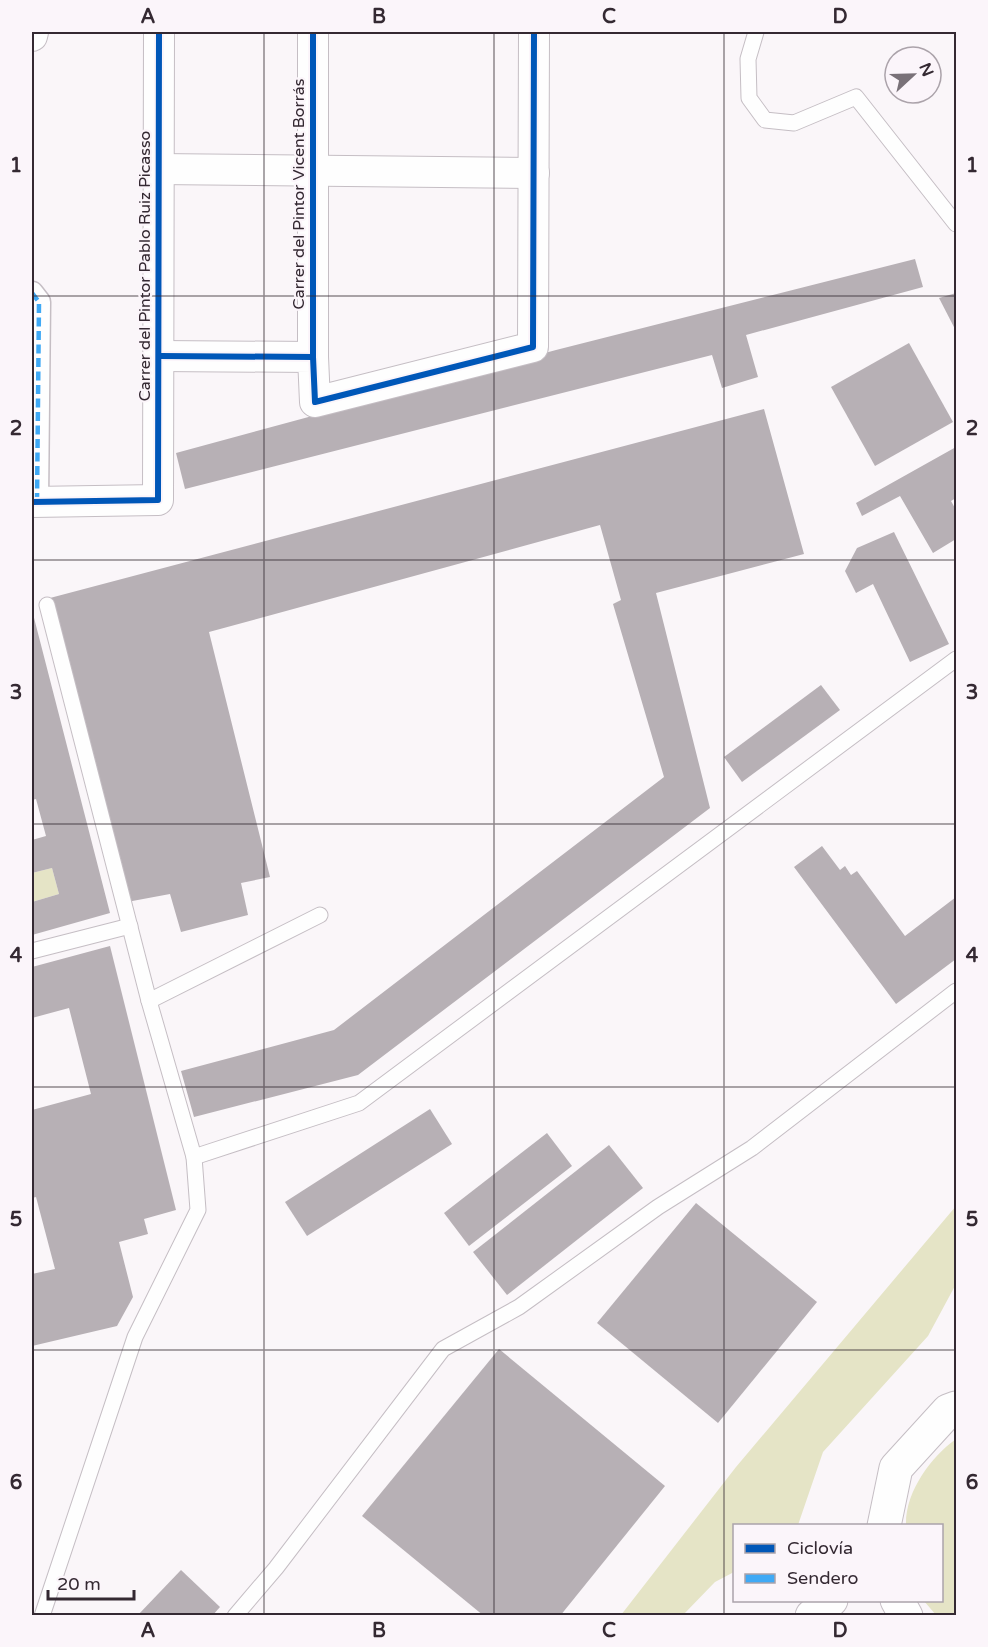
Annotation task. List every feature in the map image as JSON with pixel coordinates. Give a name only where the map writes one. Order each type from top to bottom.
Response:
[{"type":"main road","points":[[884,1524],[896,1468],[954,1406]]},
{"type":"main road","points":[[812,1616],[829,1602]]},
{"type":"main road","points":[[898,1602],[906,1616]]},
{"type":"street","points":[[32,36],[33,32]]},
{"type":"street","name":"Carrer del Pintor Pablo Ruiz Picasso","points":[[34,502],[158,500],[159,32]]},
{"type":"street","name":"Carrer del Pintor Vicent Borrás","points":[[313,32],[315,402],[533,347],[534,173]]},
{"type":"street","points":[[158,169],[534,173],[534,32]]},
{"type":"street","points":[[32,293],[39,302],[34,502]]},
{"type":"street","points":[[160,356],[313,357]]},
{"type":"lane","points":[[756,32],[748,59],[749,98],[765,120],[794,123],[856,97],[957,224]]},
{"type":"lane","points":[[42,1616],[135,1337],[198,1210],[194,1157],[149,1001],[47,605]]},
{"type":"lane","points":[[194,1157],[359,1103],[957,659]]},
{"type":"lane","points":[[149,1001],[320,915]]},
{"type":"lane","points":[[32,951],[130,926]]},
{"type":"lane","points":[[235,1616],[276,1568],[443,1349],[519,1307],[658,1207],[752,1148],[957,991]]},
{"type":"green space","points":[[52,868],[59,894],[32,902],[32,873]]},
{"type":"green space","points":[[956,1206],[956,1284],[928,1336],[823,1452],[798,1524],[733,1524],[733,1573],[715,1582],[683,1615],[621,1615],[736,1467]]},
{"type":"green space","points":[[956,1439],[956,1615],[936,1615],[925,1602],[943,1602],[943,1524],[906,1524],[910,1500],[921,1476]]},
{"type":"building","points":[[915,259],[923,287],[746,335],[758,377],[722,388],[712,355],[185,489],[176,453],[556,350]]},
{"type":"building","points":[[956,293],[956,331],[939,298]]},
{"type":"building","points":[[909,343],[953,422],[875,466],[831,387]]},
{"type":"building","points":[[764,409],[804,554],[656,593],[710,808],[358,1075],[194,1117],[181,1071],[334,1030],[664,777],[613,604],[621,600],[600,525],[209,632],[270,877],[241,883],[248,915],[181,932],[170,894],[127,902],[50,598]]},
{"type":"building","points":[[956,447],[956,498],[951,501],[956,510],[956,539],[933,553],[900,496],[862,516],[856,503]]},
{"type":"building","points":[[894,532],[949,644],[910,662],[873,584],[856,593],[845,571],[857,548]]},
{"type":"building","points":[[32,610],[110,913],[32,935],[32,902],[59,894],[52,868],[32,873],[32,840],[46,836],[36,799],[32,800]]},
{"type":"building","points":[[821,685],[840,710],[742,782],[724,757]]},
{"type":"building","points":[[822,846],[840,870],[845,866],[851,875],[857,871],[905,936],[956,897],[956,959],[896,1004],[794,867]]},
{"type":"building","points":[[110,946],[176,1210],[144,1219],[148,1234],[119,1242],[133,1297],[117,1326],[32,1346],[32,1274],[55,1269],[36,1197],[32,1198],[32,1110],[91,1094],[69,1008],[32,1018],[32,967]]},
{"type":"building","points":[[430,1109],[452,1144],[307,1236],[285,1202]]},
{"type":"building","points":[[547,1133],[572,1166],[469,1246],[444,1213]]},
{"type":"building","points":[[609,1145],[643,1188],[507,1295],[473,1252]]},
{"type":"building","points":[[696,1203],[817,1302],[718,1423],[597,1323]]},
{"type":"building","points":[[499,1349],[665,1486],[560,1616],[484,1616],[362,1516]]},
{"type":"building","points":[[181,1570],[220,1607],[212,1616],[137,1616]]},
{"type":"marked path","points":[[32,293],[39,302],[37,502]]},
{"type":"cycle path","points":[[32,502],[158,500],[159,32]]},
{"type":"cycle path","points":[[313,32],[313,357]]},
{"type":"cycle path","points":[[160,356],[313,357],[315,402],[533,347],[534,32]]}]
